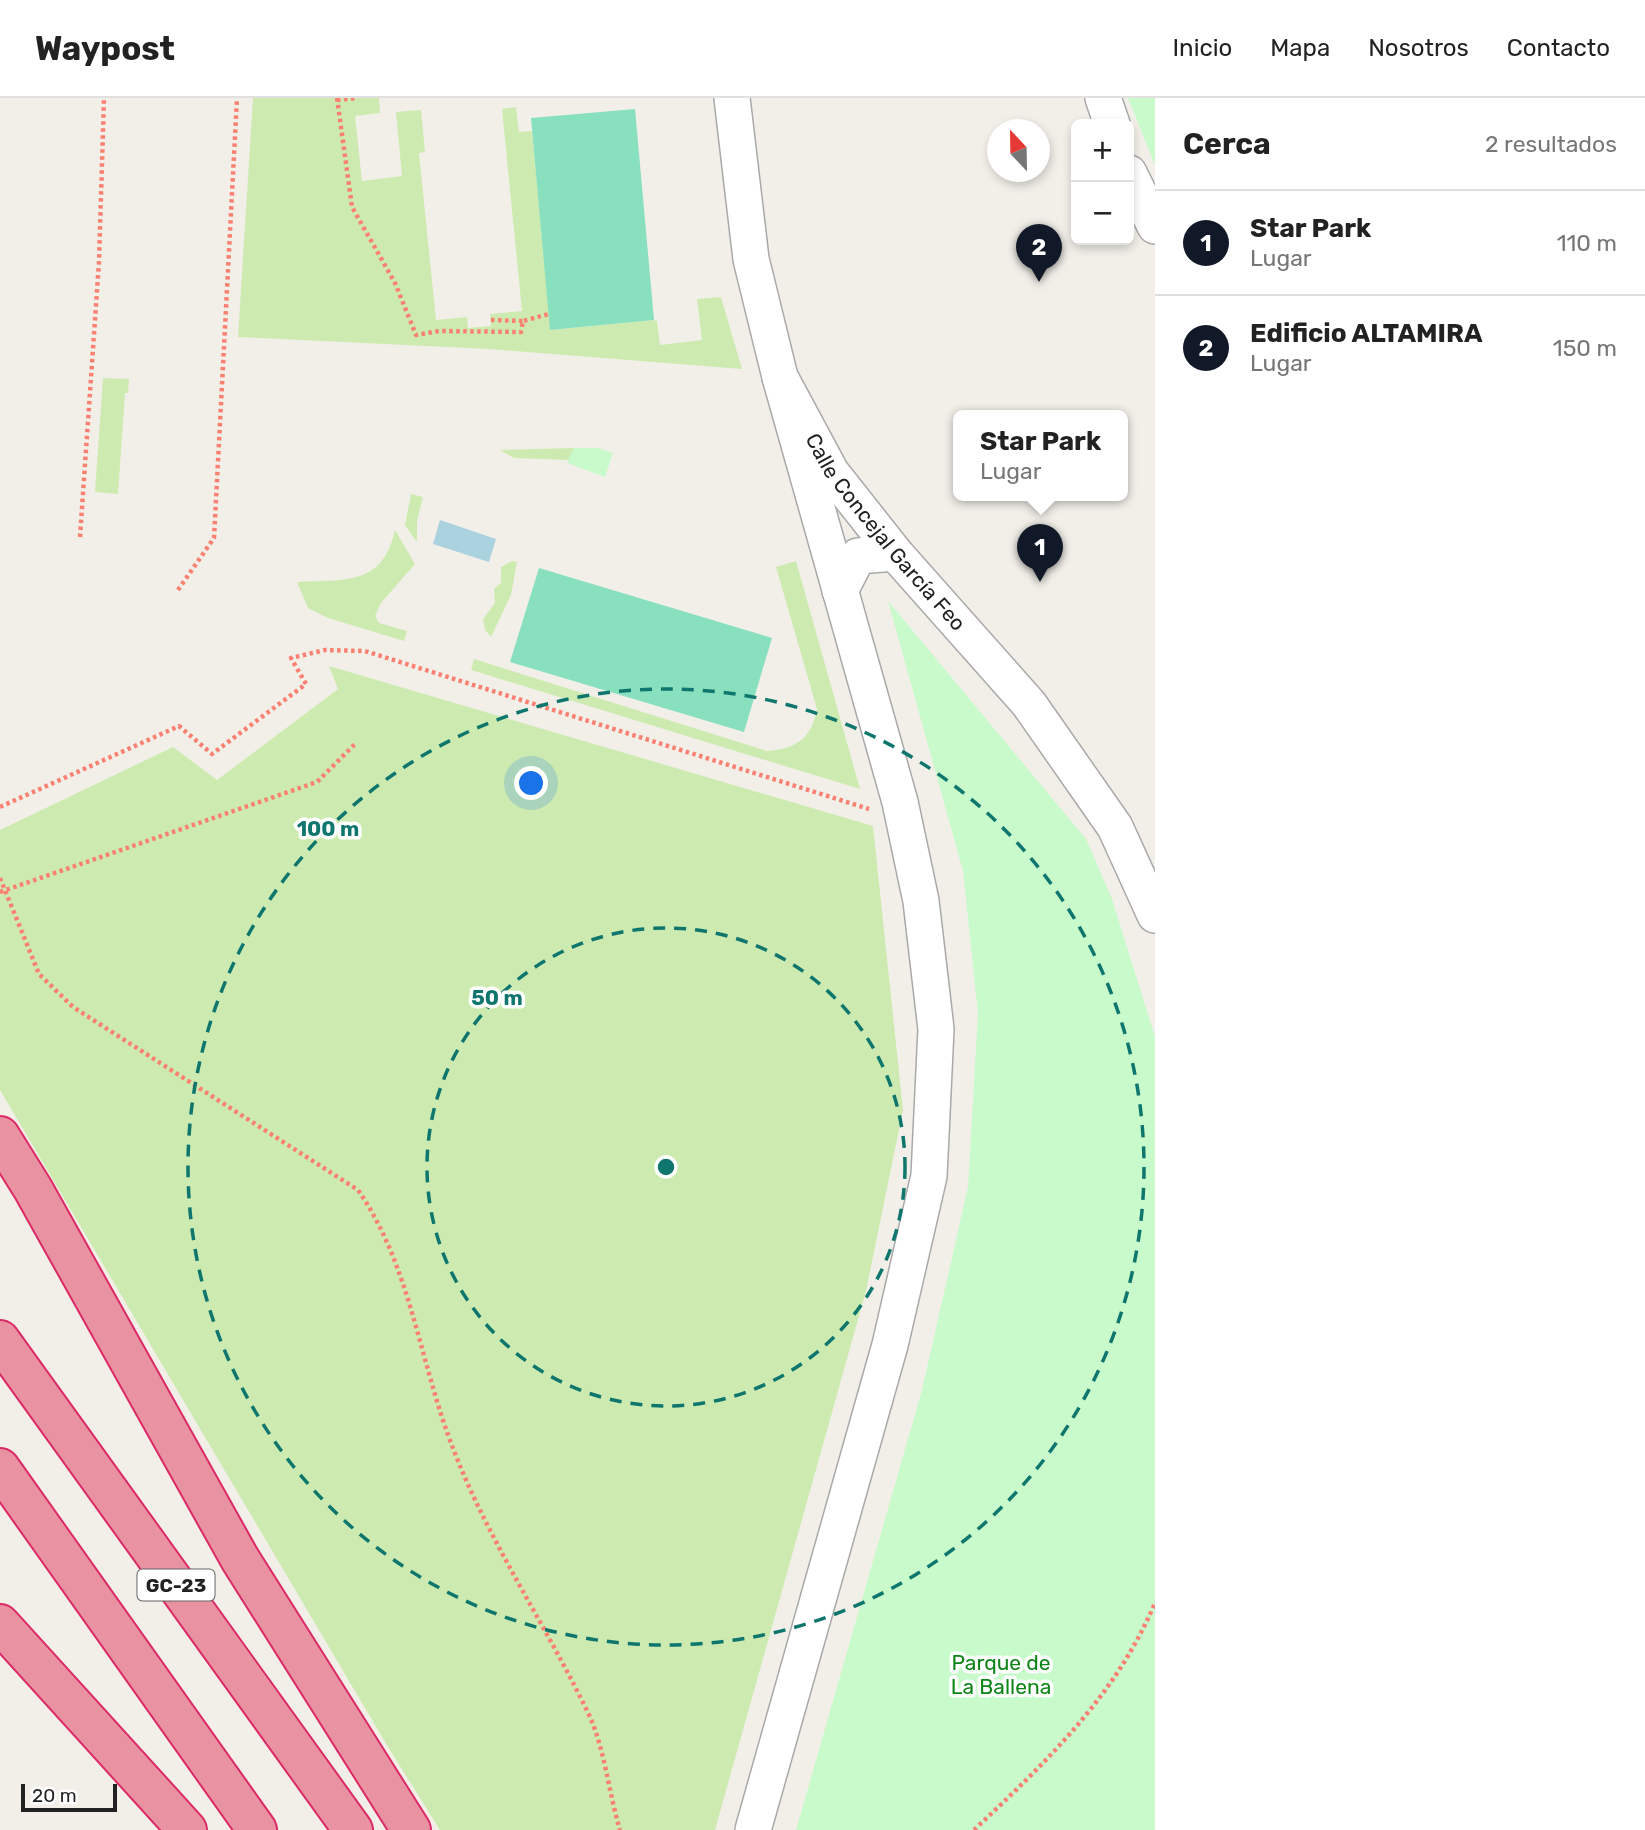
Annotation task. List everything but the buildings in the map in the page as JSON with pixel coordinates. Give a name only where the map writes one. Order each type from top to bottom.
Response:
[{"type":"highway","points":[[0,1136],[33,1189],[240,1559],[411,1830]]},
{"type":"highway","name":"GC-23","points":[[0,1339],[353,1830]]},
{"type":"highway","points":[[0,1468],[257,1830]]},
{"type":"highway","points":[[0,1624],[187,1830]]},
{"type":"street","name":"Calle Concejal García Feo","points":[[732,98],[751,259],[780,377],[831,472],[895,553],[1028,704],[1115,827],[1155,915]]},
{"type":"street","points":[[1103,98],[1110,119]]},
{"type":"street","points":[[1133,182],[1155,226]]},
{"type":"street","points":[[752,1830],[890,1346],[929,1176],[936,1029],[921,901],[900,802],[780,377]]},
{"type":"street","points":[[840,592],[858,556],[895,553]]},
{"type":"path","points":[[80,537],[99,262],[104,98]]},
{"type":"path","points":[[178,590],[214,538],[237,98]]},
{"type":"path","points":[[358,98],[337,99],[352,207],[395,283],[416,335],[439,331],[521,332],[523,321]]},
{"type":"path","points":[[491,320],[523,321],[549,314]]},
{"type":"path","points":[[0,807],[179,726],[212,754],[306,684],[291,658],[325,650],[365,651],[870,810],[900,802]]},
{"type":"path","points":[[3,891],[317,782],[355,744]]},
{"type":"path","points":[[0,878],[3,891],[39,974],[73,1007],[358,1190],[378,1219],[407,1292],[450,1440],[481,1517],[591,1720],[620,1830]]},
{"type":"path","points":[[974,1830],[1059,1750],[1120,1670],[1155,1604]]},
{"type":"green space","points":[[253,98],[379,98],[380,113],[355,116],[362,181],[402,176],[396,112],[421,110],[425,152],[419,153],[436,320],[467,317],[468,328],[491,326],[490,314],[522,311],[502,109],[516,107],[519,132],[532,131],[551,330],[654,320],[657,321],[660,345],[702,340],[697,299],[721,297],[742,369],[489,349],[238,337]]},
{"type":"green space","points":[[1128,98],[1155,98],[1155,165]]},
{"type":"green space","points":[[635,109],[654,320],[550,330],[531,118]]},
{"type":"green space","points":[[103,378],[129,379],[128,393],[125,393],[118,494],[95,492]]},
{"type":"green space","points":[[574,448],[569,460],[514,458],[500,450]]},
{"type":"green space","points":[[574,448],[598,448],[613,453],[605,477],[567,463]]},
{"type":"green space","points":[[411,494],[423,497],[417,521],[417,542],[405,525]]},
{"type":"green space","points":[[395,530],[415,564],[381,603],[375,616],[379,623],[407,631],[404,641],[328,618],[308,608],[297,582],[346,579],[371,571],[381,562]]},
{"type":"green space","points":[[512,561],[517,562],[511,595],[491,637],[485,630],[483,619],[495,603],[494,589],[501,583],[501,567]]},
{"type":"green space","points":[[796,561],[860,789],[471,670],[474,659],[767,751],[786,748],[807,735],[817,709],[776,567]]},
{"type":"green space","points":[[539,568],[772,638],[744,732],[510,662]]},
{"type":"green space","name":"Parque de La Ballena","points":[[888,601],[1086,839],[1112,899],[1155,1037],[1155,1830],[796,1830],[922,1390],[968,1187],[978,1013],[963,871]]},
{"type":"green space","points":[[329,666],[873,826],[903,1110],[866,1291],[715,1830],[440,1830],[388,1747],[0,1090],[0,830],[173,747],[217,780],[338,689]]},
{"type":"water","points":[[440,520],[496,539],[489,562],[433,544]]},
{"type":"place","name":"Edificio ALTAMIRA","points":[[1039,282]]},
{"type":"place","name":"Star Park","points":[[1040,582]]}]
